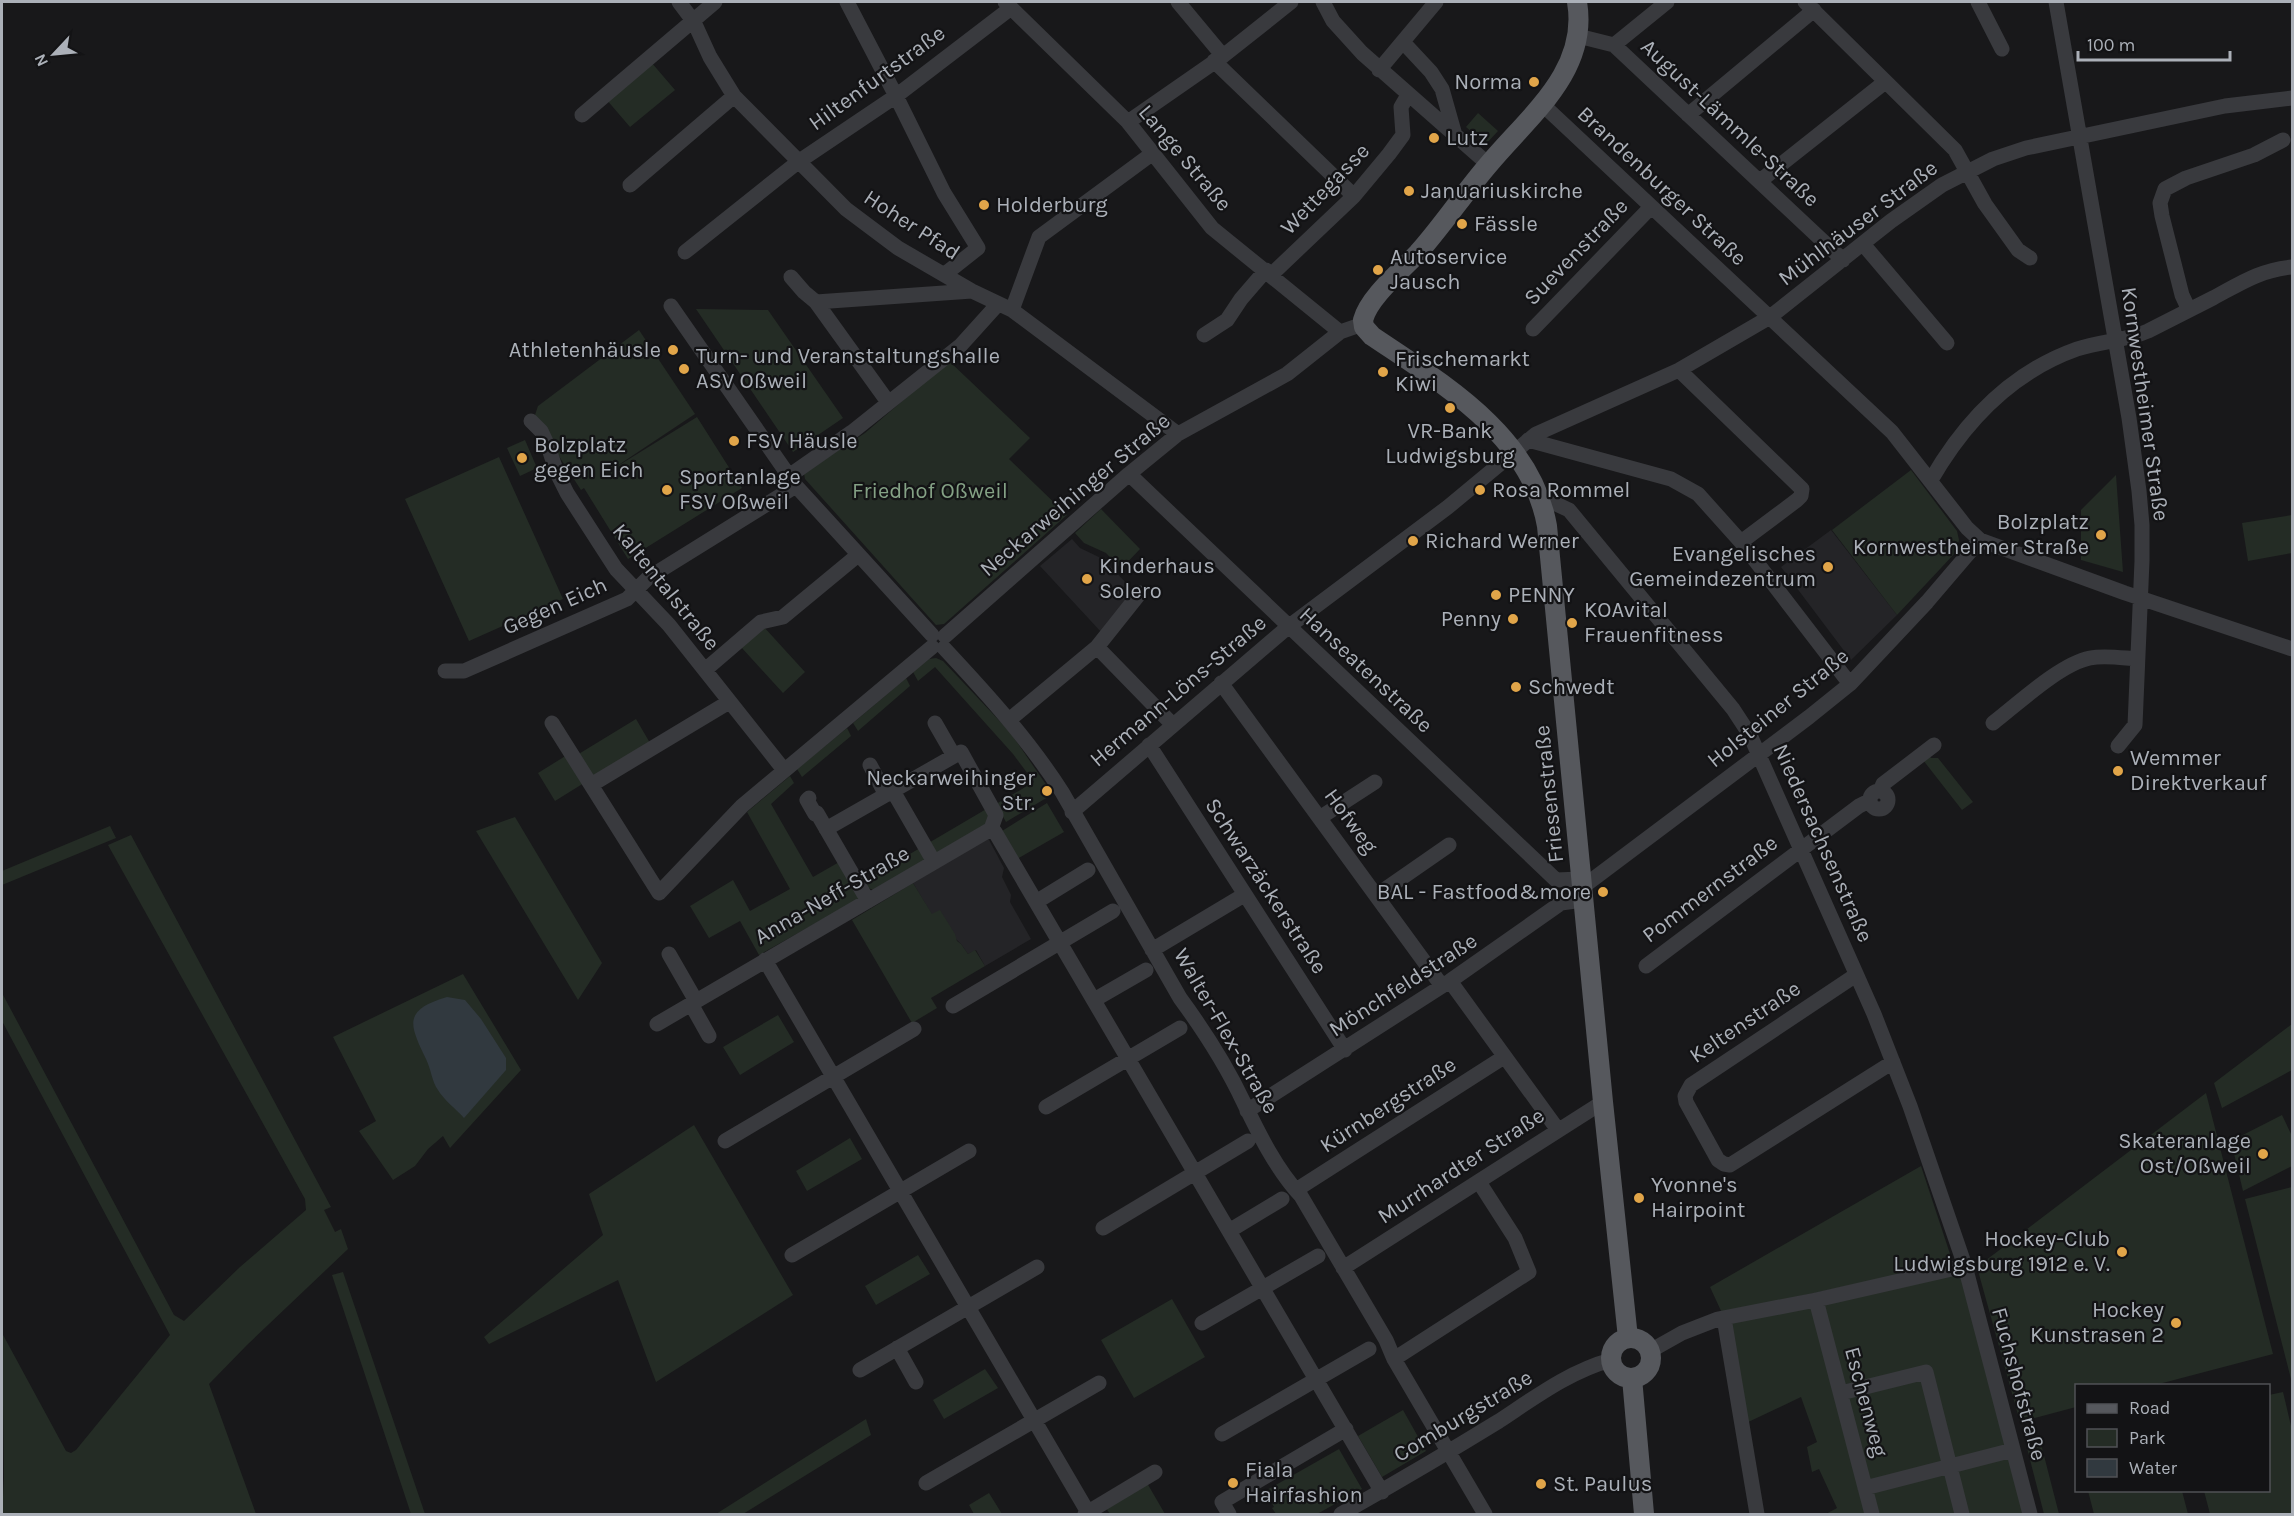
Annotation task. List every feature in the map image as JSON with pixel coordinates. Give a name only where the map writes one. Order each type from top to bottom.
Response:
[{"type":"main road","points":[[1364,324],[1364,315],[1372,302],[1420,250],[1488,164],[1543,105],[1559,83],[1573,54],[1578,36],[1577,2]]},
{"type":"main road","name":"Friesenstraße","points":[[1364,324],[1372,336],[1463,400],[1499,434],[1522,446],[1543,504],[1628,1338]]},
{"type":"main road","points":[[1628,1338],[1643,1342],[1650,1351],[1651,1361],[1646,1372],[1632,1378],[1619,1374],[1611,1360],[1614,1347],[1628,1338]]},
{"type":"main road","points":[[1632,1378],[1644,1515]]},
{"type":"street","name":"Hoher Pfad","points":[[679,2],[694,22],[710,57],[734,96],[846,209],[872,230],[972,291],[1012,310],[1178,434]]},
{"type":"street","points":[[582,115],[715,2]]},
{"type":"street","points":[[847,2],[944,194],[978,248],[945,274]]},
{"type":"street","points":[[1178,2],[1219,58],[1354,196]]},
{"type":"street","points":[[1128,122],[1219,58],[1291,2]]},
{"type":"street","points":[[1323,2],[1333,21],[1379,70],[1488,164]]},
{"type":"street","points":[[1379,70],[1436,2]]},
{"type":"street","points":[[1614,45],[1667,2]]},
{"type":"street","points":[[1978,2],[2002,50]]},
{"type":"street","name":"Kornwestheimer Straße","points":[[2056,2],[2129,418],[2142,525],[2135,725],[2118,746]]},
{"type":"street","name":"Hiltenfurtstraße","points":[[798,162],[896,96],[1008,5]]},
{"type":"street","name":"Lange Straße","points":[[1008,5],[1128,122],[1212,228],[1340,332]]},
{"type":"street","points":[[1688,115],[1810,6],[1885,82],[1943,136],[1955,150],[1985,204],[2018,250],[2030,258]]},
{"type":"street","name":"August-Lämmle-Straße","points":[[1578,36],[1614,45],[1843,260]]},
{"type":"street","points":[[1403,42],[1431,72],[1442,88],[1455,135]]},
{"type":"street","points":[[1760,181],[1885,82]]},
{"type":"street","name":"Wettegasse","points":[[1204,335],[1227,320],[1269,272],[1354,196],[1403,135],[1401,107],[1408,95]]},
{"type":"street","points":[[630,185],[734,96]]},
{"type":"street","name":"Mühlhäuser Straße","points":[[1522,446],[1536,434],[1679,370],[1770,317],[1917,202],[1966,172],[1993,159],[2026,148],[2225,106],[2292,98]]},
{"type":"street","name":"Brandenburger Straße","points":[[1543,105],[1892,432],[1967,528],[1980,540],[2140,598],[2292,648]]},
{"type":"street","points":[[2188,310],[2162,216],[2160,203],[2165,189],[2186,178],[2254,155],[2283,140]]},
{"type":"street","points":[[1012,310],[1039,237],[1152,153]]},
{"type":"street","points":[[685,252],[798,162]]},
{"type":"street","name":"Suevenstraße","points":[[1533,329],[1651,207]]},
{"type":"street","points":[[1863,244],[1947,343]]},
{"type":"street","points":[[1931,480],[1956,440],[1976,417],[2025,373],[2065,354],[2114,339],[2138,335],[2259,273],[2292,267]]},
{"type":"street","points":[[791,277],[816,302],[888,402]]},
{"type":"street","points":[[816,302],[972,291]]},
{"type":"street","name":"Gegen Eich","points":[[445,671],[464,671],[627,598],[648,578],[793,481],[828,450],[961,345],[998,304]]},
{"type":"street","name":"Walter-Flex-Straße","points":[[671,306],[793,481],[1009,720],[1049,772],[1180,998],[1196,1019],[1287,1181],[1296,1191],[1386,1340],[1394,1359],[1485,1515]]},
{"type":"street","name":"Neckarweihinger Straße","points":[[591,785],[659,893],[742,806],[938,642],[1129,474],[1178,434],[1287,374],[1340,332],[1364,324]]},
{"type":"street","points":[[1679,370],[1802,489],[1803,492],[1797,500],[1741,542]]},
{"type":"street","name":"Kaltentalstraße","points":[[531,421],[541,431],[556,473],[567,493],[616,569],[705,669],[784,770]]},
{"type":"street","points":[[1522,446],[1671,479],[1698,494],[1741,542],[1850,684]]},
{"type":"street","name":"Hermann-Löns-Straße","points":[[1072,812],[1288,627],[1448,507],[1522,446]]},
{"type":"street","name":"Hanseatenstraße","points":[[1129,474],[1556,880],[1582,888]]},
{"type":"street","name":"Niedersachsenstraße","points":[[1543,504],[1556,504],[1569,510],[1734,711],[1750,735],[1857,975],[1893,1062],[1965,1266]]},
{"type":"street","name":"Holsteiner Straße","points":[[1582,888],[1760,755],[1850,684],[1927,602],[1980,540]]},
{"type":"street","points":[[705,669],[761,622],[783,617],[858,555]]},
{"type":"street","points":[[1009,720],[1097,647],[1140,593]]},
{"type":"street","points":[[1097,647],[1173,725]]},
{"type":"street","points":[[1994,723],[2074,663],[2094,657],[2138,658]]},
{"type":"street","name":"Hofweg","points":[[1221,683],[1377,895],[1558,1130]]},
{"type":"street","points":[[552,723],[591,785],[729,702]]},
{"type":"street","points":[[935,723],[954,756]]},
{"type":"street","name":"Schwarzäckerstraße","points":[[1149,745],[1345,1050]]},
{"type":"street","name":"Pommernstraße","points":[[1646,966],[1801,848],[1875,796],[1883,784],[1934,745]]},
{"type":"street","points":[[826,829],[961,752],[996,815],[991,829],[995,831],[1382,1492]]},
{"type":"street","points":[[870,765],[934,862]]},
{"type":"street","points":[[1321,817],[1375,782]]},
{"type":"street","points":[[809,798],[807,800],[810,807],[815,814],[817,813],[868,901]]},
{"type":"street","name":"Anna-Neff-Straße","points":[[657,1024],[991,829]]},
{"type":"street","points":[[1377,895],[1449,845]]},
{"type":"street","points":[[1036,902],[1088,870]]},
{"type":"street","name":"Mönchfeldstraße","points":[[1247,1111],[1446,984],[1582,888]]},
{"type":"street","points":[[1152,950],[1244,895]]},
{"type":"street","points":[[952,1006],[1113,911]]},
{"type":"street","points":[[669,954],[709,1036]]},
{"type":"street","points":[[765,960],[1087,1514],[1155,1472]]},
{"type":"street","points":[[1094,1000],[1146,970]]},
{"type":"street","name":"Keltenstraße","points":[[1857,975],[1691,1085],[1685,1096],[1686,1102],[1718,1160],[1724,1164],[1730,1164],[1893,1062]]},
{"type":"street","points":[[1046,1107],[1180,1028]]},
{"type":"street","points":[[725,1141],[914,1029]]},
{"type":"street","name":"Kürnbergstraße","points":[[1296,1191],[1504,1057]]},
{"type":"street","name":"Murrhardter Straße","points":[[1343,1268],[1603,1102]]},
{"type":"street","points":[[1102,1228],[1248,1141]]},
{"type":"street","points":[[792,1255],[969,1151]]},
{"type":"street","points":[[1394,1359],[1529,1272],[1515,1238],[1479,1182]]},
{"type":"street","points":[[1229,1231],[1282,1199]]},
{"type":"street","points":[[1202,1323],[1318,1256]]},
{"type":"street","points":[[1650,1351],[1682,1333],[1721,1318],[1816,1300],[1965,1266]]},
{"type":"street","name":"Fuchshofstraße","points":[[1965,1266],[2030,1515]]},
{"type":"street","points":[[860,1370],[1037,1267]]},
{"type":"street","name":"Eschenweg","points":[[1816,1300],[1872,1515]]},
{"type":"street","points":[[1721,1318],[1746,1439],[1757,1515]]},
{"type":"street","points":[[897,1348],[916,1382]]},
{"type":"street","points":[[1222,1434],[1369,1349]]},
{"type":"street","name":"Comburgstraße","points":[[1341,1515],[1569,1377],[1596,1364],[1611,1360]]},
{"type":"street","points":[[1840,1393],[1926,1372],[1962,1515]]},
{"type":"street","points":[[926,1483],[1099,1383]]},
{"type":"street","points":[[1225,1508],[1346,1429]]},
{"type":"street","points":[[1865,1488],[2013,1450]]},
{"type":"shaded area","points":[[1831,530],[1897,615],[1851,660],[1781,567]]},
{"type":"shaded area","name":"Kinderhaus Solero","points":[[1072,539],[1080,548],[1103,559],[1134,591],[1102,633],[1040,566]]},
{"type":"shaded area","points":[[988,838],[1004,868],[1002,877],[1011,895],[1010,902],[1031,939],[985,966],[976,950],[968,954],[932,915],[913,883]]},
{"type":"green space","points":[[651,62],[675,90],[630,127],[606,99]]},
{"type":"green space","points":[[1478,113],[1498,131],[1486,144],[1466,127]]},
{"type":"green space","points":[[696,309],[768,310],[843,418],[793,452]]},
{"type":"green space","points":[[639,330],[695,414],[608,472],[697,417],[742,488],[628,559],[584,488],[581,490],[534,418],[538,406]]},
{"type":"green space","name":"Friedhof Oßweil","points":[[949,361],[1030,438],[1009,459],[1067,515],[944,624],[936,625],[805,479],[804,473],[865,433]]},
{"type":"green space","name":"Bolzplatz gegen Eich","points":[[525,440],[537,468],[520,476],[507,448]]},
{"type":"green space","points":[[499,457],[563,599],[469,641],[405,499]]},
{"type":"green space","points":[[1911,470],[1957,531],[1959,540],[1955,553],[1897,615],[1832,530]]},
{"type":"green space","name":"Bolzplatz Kornwestheimer Straße","points":[[2116,475],[2123,572],[2081,560],[2081,510]]},
{"type":"green space","points":[[1101,509],[1140,549],[1121,569],[1106,553],[1084,543],[1075,533]]},
{"type":"green space","points":[[2292,515],[2292,553],[2248,561],[2242,523]]},
{"type":"green space","points":[[763,626],[805,672],[783,693],[741,647]]},
{"type":"green space","points":[[936,658],[943,661],[1010,732],[1047,786],[1043,788],[1048,797],[1006,822],[996,804],[1034,782],[1013,754],[935,667],[918,681],[913,672],[929,659]]},
{"type":"green space","points":[[906,678],[910,686],[858,731],[853,723]]},
{"type":"green space","points":[[636,719],[650,743],[593,778],[577,755]]},
{"type":"green space","points":[[847,728],[851,736],[802,777],[797,769]]},
{"type":"green space","points":[[567,755],[584,783],[555,801],[538,773]]},
{"type":"green space","points":[[1929,755],[1931,758],[1938,758],[1973,802],[1962,810],[1923,760]]},
{"type":"green space","points":[[790,776],[794,783],[771,804],[813,877],[841,861],[859,899],[759,955],[740,921],[709,938],[690,906],[733,880],[750,911],[790,889],[747,812]]},
{"type":"green space","points":[[1047,803],[1064,832],[1017,859],[1002,831]]},
{"type":"green space","points":[[988,808],[989,822],[874,890],[868,888],[864,881]]},
{"type":"green space","points":[[515,817],[602,963],[578,1000],[476,831]]},
{"type":"green space","points":[[110,826],[116,838],[2,885],[2,871]]},
{"type":"green space","points":[[131,835],[331,1207],[324,1210],[335,1232],[341,1229],[348,1249],[209,1384],[256,1514],[2,1514],[4,1478],[2,1333],[66,1451],[71,1453],[76,1450],[170,1335],[2,1021],[2,993],[174,1315],[184,1321],[240,1267],[306,1210],[305,1199],[108,845]]},
{"type":"green space","points":[[913,883],[932,914],[940,910],[957,941],[968,954],[975,950],[985,966],[931,998],[937,1008],[912,1023],[852,920]]},
{"type":"green space","points":[[463,974],[521,1070],[450,1148],[443,1136],[428,1149],[415,1166],[393,1180],[359,1131],[376,1121],[333,1037]]},
{"type":"green space","points":[[778,1015],[794,1042],[740,1075],[723,1047]]},
{"type":"green space","points":[[2292,1024],[2292,1070],[2222,1108],[2214,1083]]},
{"type":"green space","name":"Hockey-Club Ludwigsburg 1912 e. V.","points":[[2206,1093],[2273,1354],[2159,1384],[2075,1384],[2075,1407],[2020,1422],[1977,1267]]},
{"type":"green space","name":"Skateranlage Ost/Oßweil","points":[[2282,1115],[2292,1136],[2292,1166],[2243,1191],[2231,1141]]},
{"type":"green space","points":[[694,1125],[793,1295],[656,1382],[618,1280],[489,1344],[484,1337],[603,1235],[589,1194]]},
{"type":"green space","points":[[850,1138],[862,1159],[807,1191],[796,1171]]},
{"type":"green space","points":[[1921,1166],[1953,1263],[1722,1313],[1710,1287]]},
{"type":"green space","points":[[2292,1187],[2292,1383],[2245,1199]]},
{"type":"green space","points":[[918,1255],[930,1274],[876,1305],[865,1286]]},
{"type":"green space","points":[[343,1272],[425,1514],[411,1514],[332,1275]]},
{"type":"green space","points":[[1960,1273],[2023,1514],[1826,1514],[1837,1508],[1819,1469],[1812,1472],[1807,1447],[1817,1442],[1801,1397],[1744,1424],[1724,1318]]},
{"type":"green space","points":[[1172,1299],[1205,1357],[1134,1398],[1101,1340]]},
{"type":"green space","points":[[985,1369],[998,1388],[944,1419],[933,1400]]},
{"type":"green space","points":[[2283,1392],[2292,1430],[2292,1514],[2210,1514],[2204,1492],[2270,1492],[2270,1395]]},
{"type":"green space","points":[[1403,1410],[1426,1451],[1382,1477],[1358,1436]]},
{"type":"green space","points":[[866,1419],[871,1435],[743,1514],[716,1514]]},
{"type":"green space","points":[[2041,1444],[2059,1514],[2044,1514],[2027,1448]]},
{"type":"green space","points":[[1339,1449],[1362,1489],[1317,1514],[1276,1514],[1265,1491]]},
{"type":"green space","points":[[1147,1483],[1165,1514],[1110,1514],[1106,1508]]},
{"type":"green space","points":[[2088,1492],[2182,1492],[2188,1514],[2094,1514]]},
{"type":"green space","points":[[989,1493],[1002,1514],[974,1514],[969,1505]]},
{"type":"water","points":[[447,997],[465,1000],[481,1019],[506,1058],[506,1070],[464,1118],[436,1087],[414,1027],[417,1013],[423,1007]]},
{"type":"place","name":"Norma","points":[[1534,82]]},
{"type":"place","name":"Lutz","points":[[1434,138]]},
{"type":"place","name":"Januariuskirche","points":[[1409,191]]},
{"type":"place","name":"Holderburg","points":[[984,205]]},
{"type":"place","name":"Fässle","points":[[1462,224]]},
{"type":"place","name":"Autoservice Jausch","points":[[1378,270]]},
{"type":"place","name":"Athletenhäusle","points":[[673,350]]},
{"type":"place","name":"Turn- und Veranstaltungshalle ASV Oßweil","points":[[684,369]]},
{"type":"place","name":"Frischemarkt Kiwi","points":[[1383,372]]},
{"type":"place","name":"VR-Bank Ludwigsburg","points":[[1450,408]]},
{"type":"place","name":"FSV Häusle","points":[[734,441]]},
{"type":"place","name":"Bolzplatz gegen Eich","points":[[522,458]]},
{"type":"place","name":"Sportanlage FSV Oßweil","points":[[667,490]]},
{"type":"place","name":"Rosa Rommel","points":[[1480,490]]},
{"type":"place","name":"Bolzplatz Kornwestheimer Straße","points":[[2101,535]]},
{"type":"place","name":"Richard Werner","points":[[1413,541]]},
{"type":"place","name":"Evangelisches Gemeindezentrum","points":[[1828,567]]},
{"type":"place","name":"Kinderhaus Solero","points":[[1087,579]]},
{"type":"place","name":"PENNY","points":[[1496,595]]},
{"type":"place","name":"Penny","points":[[1513,619]]},
{"type":"place","name":"KOAvital Frauenfitness","points":[[1572,623]]},
{"type":"place","name":"Schwedt","points":[[1516,687]]},
{"type":"place","name":"Wemmer Direktverkauf","points":[[2118,771]]},
{"type":"place","name":"Neckarweihinger Str.","points":[[1047,791]]},
{"type":"place","name":"BAL - Fastfood&more","points":[[1603,892]]},
{"type":"place","name":"Skateranlage Ost/Oßweil","points":[[2263,1154]]},
{"type":"place","name":"Yvonne's Hairpoint","points":[[1639,1198]]},
{"type":"place","name":"Hockey-Club Ludwigsburg 1912 e. V.","points":[[2122,1252]]},
{"type":"place","name":"Hockey Kunstrasen 2","points":[[2176,1323]]},
{"type":"place","name":"Fiala Hairfashion","points":[[1233,1483]]},
{"type":"place","name":"St. Paulus","points":[[1541,1484]]}]
